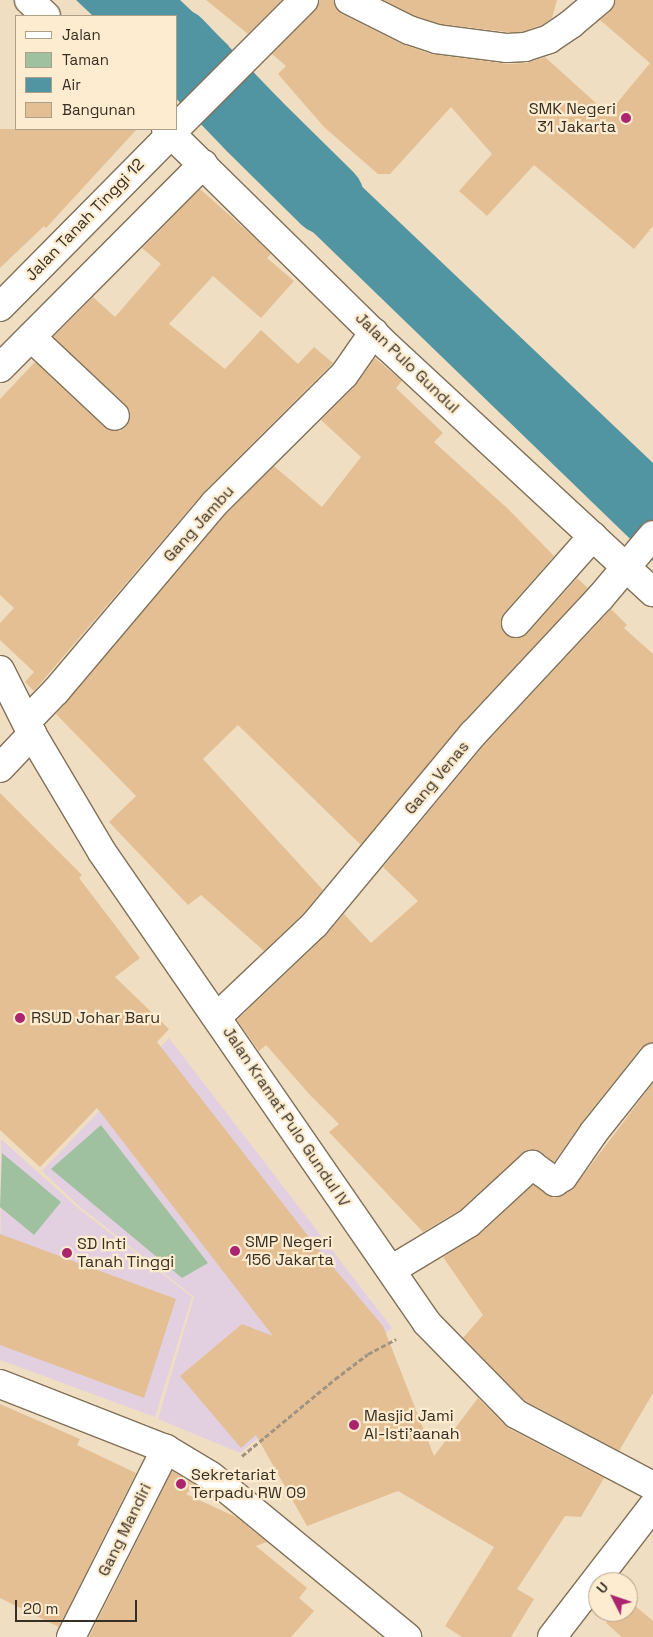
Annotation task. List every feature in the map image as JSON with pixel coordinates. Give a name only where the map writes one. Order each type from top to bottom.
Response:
[{"type":"street","points":[[29,0],[45,15]]},
{"type":"street","name":"Jalan Tanah Tinggi 12","points":[[178,126],[304,0]]},
{"type":"street","points":[[349,0],[409,30],[436,39],[507,48],[525,47],[549,38],[571,24],[600,0]]},
{"type":"street","name":"Jalan Tanah Tinggi 12","points":[[0,307],[174,130]]},
{"type":"street","name":"Jalan Pulo Gundul","points":[[176,130],[201,162],[374,332],[593,536],[628,564],[653,592]]},
{"type":"street","points":[[0,368],[201,162]]},
{"type":"street","name":"Gang Jambu","points":[[0,768],[56,691],[214,504],[344,375],[374,332]]},
{"type":"street","points":[[31,337],[115,416]]},
{"type":"street","name":"Gang Venas","points":[[217,1017],[315,924],[473,734],[653,535]]},
{"type":"street","points":[[516,622],[593,536]]},
{"type":"street","name":"Jalan Kramat Pulo Gundul IV","points":[[0,670],[30,728],[102,852],[427,1323],[516,1414],[653,1486]]},
{"type":"street","points":[[390,1270],[469,1223],[532,1165],[555,1182],[563,1177],[594,1132],[653,1058]]},
{"type":"street","points":[[0,1384],[166,1449],[215,1479],[407,1637]]},
{"type":"street","name":"Gang Mandiri","points":[[71,1637],[166,1449]]},
{"type":"street","points":[[552,1637],[653,1506]]},
{"type":"path","points":[[215,1479],[334,1379],[368,1354],[427,1323]]},
{"type":"shaded area","name":"SMP Negeri 156 Jakarta","points":[[169,1038],[392,1328],[240,1453],[158,1419],[194,1297],[79,1206],[42,1171]]},
{"type":"shaded area","name":"SD Inti Tanah Tinggi","points":[[1,1139],[78,1208],[192,1297],[155,1417],[0,1360]]},
{"type":"green space","points":[[101,1125],[208,1263],[182,1278],[51,1169]]},
{"type":"green space","points":[[2,1153],[61,1202],[34,1235],[0,1207]]},
{"type":"water","points":[[76,0],[180,0],[229,46],[202,72],[182,98],[178,95],[178,15],[92,15]]},
{"type":"water","points":[[274,103],[653,463],[653,561],[226,148],[254,126]]},
{"type":"building","points":[[206,0],[282,0],[248,34]]},
{"type":"building","points":[[319,0],[334,0],[336,8],[342,14],[402,44],[431,54],[508,64],[526,63],[545,57],[608,114],[650,63],[600,20],[610,12],[615,0],[653,0],[653,226],[634,249],[534,165],[487,216],[459,191],[492,154],[451,107],[390,174],[378,174],[324,127],[278,74],[286,66],[272,54],[315,11]]},
{"type":"building","points":[[384,0],[557,0],[552,18],[542,25],[522,32],[508,32],[439,24],[415,16]]},
{"type":"building","points":[[0,129],[136,130],[46,228],[44,226],[0,268]]},
{"type":"building","points":[[200,189],[271,254],[267,258],[294,281],[261,318],[213,276],[169,324],[225,369],[261,330],[298,364],[314,347],[333,363],[202,494],[34,691],[25,682],[34,672],[0,640],[0,623],[14,608],[0,595],[0,399],[35,362],[104,427],[112,431],[120,431],[126,427],[130,419],[130,411],[126,405],[53,337],[93,297],[115,317],[161,264],[142,248]]},
{"type":"building","points":[[375,358],[402,381],[396,388],[443,433],[434,442],[507,508],[554,556],[504,613],[501,627],[505,634],[513,638],[520,638],[527,634],[577,578],[588,588],[462,723],[361,845],[238,725],[203,759],[323,890],[304,913],[264,951],[201,895],[188,905],[109,822],[136,796],[56,714],[225,515],[274,466],[322,507],[361,457],[321,420],[355,386]]},
{"type":"building","points":[[611,609],[627,625],[624,628],[653,654],[653,1043],[641,1048],[582,1122],[554,1162],[541,1152],[527,1150],[460,1210],[423,1232],[329,1132],[339,1124],[311,1096],[266,1045],[259,1051],[237,1020],[326,935],[344,914],[371,943],[418,901],[383,867],[485,744]]},
{"type":"building","points":[[0,793],[82,875],[79,878],[140,958],[115,977],[169,1029],[157,1042],[323,1255],[383,1326],[434,1456],[478,1398],[508,1428],[604,1478],[581,1517],[565,1516],[517,1589],[534,1599],[511,1637],[462,1637],[445,1626],[494,1547],[398,1491],[307,1526],[256,1435],[241,1448],[180,1376],[242,1324],[273,1336],[97,1108],[40,1167],[0,1130]]},
{"type":"building","points":[[653,1083],[653,1393],[619,1451],[525,1401],[463,1338],[483,1315],[443,1257],[480,1234],[533,1185],[554,1198],[572,1190]]},
{"type":"building","points":[[0,1234],[176,1299],[144,1398],[0,1345]]},
{"type":"building","points":[[0,1404],[80,1439],[77,1445],[136,1473],[59,1627],[0,1598]]},
{"type":"building","points":[[172,1471],[196,1485],[186,1494],[236,1517],[267,1542],[256,1546],[307,1588],[299,1598],[314,1611],[291,1637],[89,1637]]},
{"type":"building","points":[[638,1608],[653,1621],[653,1637],[622,1637],[606,1623],[638,1622]]},
{"type":"waterway","points":[[178,47],[327,198]]},
{"type":"place","name":"SMK Negeri 31 Jakarta","points":[[626,118]]},
{"type":"place","name":"RSUD Johar Baru","points":[[20,1018]]},
{"type":"place","name":"SMP Negeri 156 Jakarta","points":[[235,1251]]},
{"type":"place","name":"SD Inti Tanah Tinggi","points":[[67,1253]]},
{"type":"place","name":"Masjid Jami Al-Isti'aanah","points":[[354,1425]]},
{"type":"place","name":"Sekretariat Terpadu RW 09","points":[[181,1484]]}]
